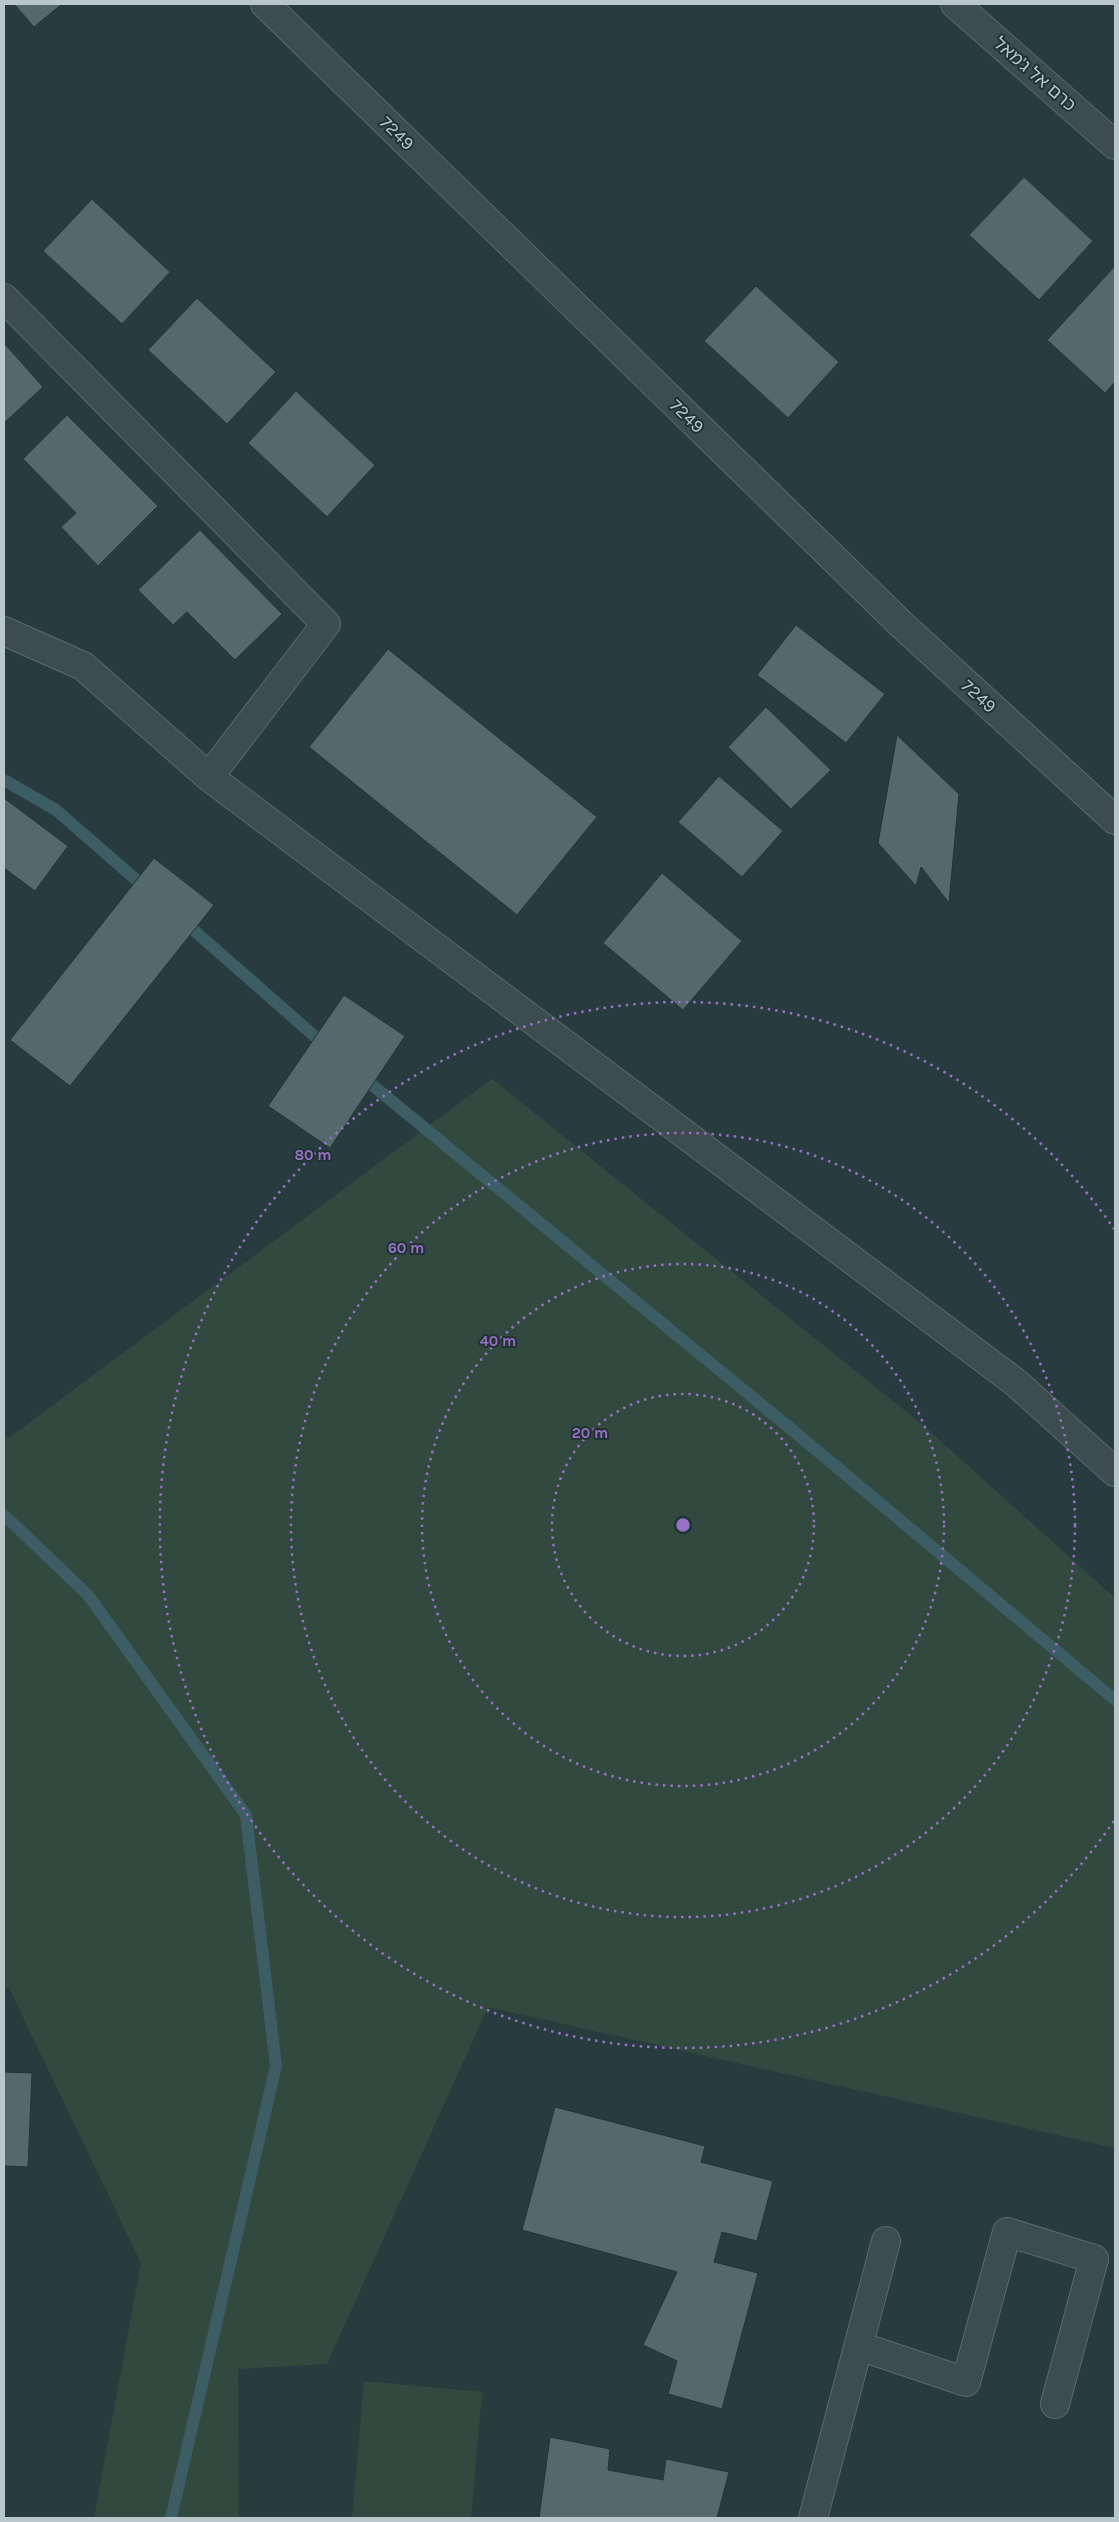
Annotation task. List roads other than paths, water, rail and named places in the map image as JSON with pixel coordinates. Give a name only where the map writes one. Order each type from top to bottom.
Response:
[{"type":"street","name":"7249","points":[[265,4],[902,625],[1115,820]]},
{"type":"street","name":"כרם אל ג'מאל","points":[[955,4],[1115,145]]},
{"type":"street","points":[[4,298],[326,624],[209,777]]},
{"type":"street","points":[[4,631],[83,666],[209,777],[1015,1382],[1115,1472]]},
{"type":"street","points":[[859,2346],[966,2382],[1007,2232],[1094,2259],[1056,2404]]},
{"type":"street","points":[[814,2518],[886,2241]]},
{"type":"waterway","points":[[4,780],[56,810],[149,891]]},
{"type":"waterway","points":[[181,919],[328,1048]]},
{"type":"waterway","points":[[360,1075],[802,1438],[1115,1700]]},
{"type":"waterway","points":[[4,1515],[88,1595],[246,1815],[276,2066],[171,2518]]}]
